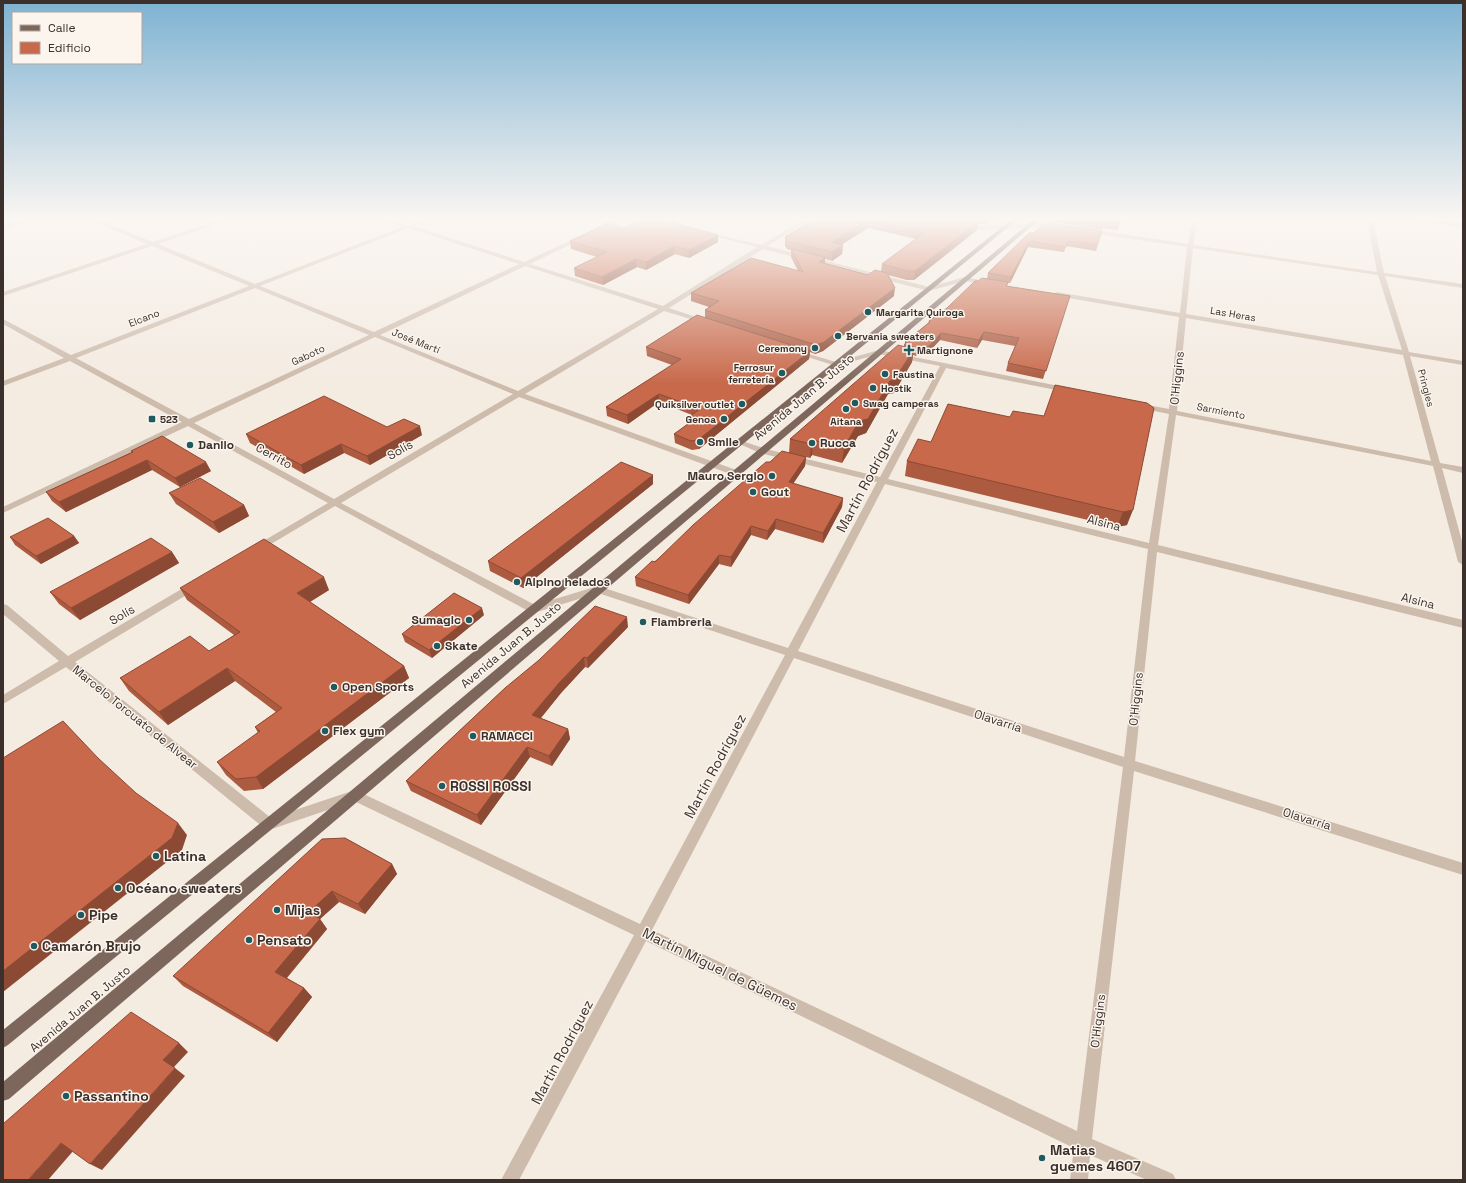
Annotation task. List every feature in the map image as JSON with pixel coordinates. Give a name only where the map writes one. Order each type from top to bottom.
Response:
[{"type":"main road","name":"Avenida Juan B. Justo","points":[[3,1040],[947,274]]},
{"type":"main road","name":"Avenida Juan B. Justo","points":[[3,1093],[972,274]]},
{"type":"street","points":[[3,294],[62,274]]},
{"type":"street","name":"José Martí","points":[[226,274],[519,394],[736,473]]},
{"type":"street","name":"Elcano","points":[[3,384],[285,274]]},
{"type":"street","name":"Gaboto","points":[[3,510],[503,274]]},
{"type":"street","points":[[557,274],[716,326]]},
{"type":"street","name":"Solís","points":[[252,552],[664,308],[718,274]]},
{"type":"street","points":[[870,274],[929,289],[966,279],[997,284]]},
{"type":"street","name":"O'Higgins","points":[[1079,1180],[1129,764],[1153,547],[1173,412],[1187,274]]},
{"type":"street","name":"Pringles","points":[[1381,274],[1406,353],[1463,562]]},
{"type":"street","points":[[1382,274],[1463,286]]},
{"type":"street","name":"Las Heras","points":[[1051,293],[1463,363]]},
{"type":"street","name":"Cerrito","points":[[3,321],[335,503],[534,609]]},
{"type":"street","points":[[791,350],[836,364],[879,352],[1074,392]]},
{"type":"street","name":"Martín Rodríguez","points":[[510,1180],[792,653],[944,365]]},
{"type":"street","name":"Sarmiento","points":[[1135,404],[1463,470]]},
{"type":"street","name":"Alsina","points":[[739,442],[762,451],[1463,624]]},
{"type":"street","name":"Solís","points":[[3,700],[204,580]]},
{"type":"street","points":[[534,609],[598,589]]},
{"type":"street","name":"Olavarría","points":[[598,589],[1129,764],[1463,869]]},
{"type":"street","name":"Marcelo Torcuato de Alvear","points":[[3,608],[67,662],[269,824]]},
{"type":"street","points":[[269,824],[355,795]]},
{"type":"street","name":"Martín Miguel de Güemes","points":[[355,795],[1083,1143],[1167,1180]]},
{"type":"building","points":[[593,274],[607,274],[602,277]]},
{"type":"building","points":[[723,274],[888,274],[895,288],[824,342],[816,345],[705,310],[719,301],[691,293]]},
{"type":"building","points":[[995,274],[1012,274],[1011,277]]},
{"type":"building","points":[[982,278],[1008,282],[1006,286],[1070,296],[1046,371],[1008,363],[1019,338],[984,332],[979,340],[941,333],[928,347],[919,345],[917,348],[904,345],[907,343],[905,342],[930,322],[929,321],[947,308],[975,281]]},
{"type":"building","points":[[697,315],[810,351],[698,440],[691,441],[674,434],[692,421],[686,419],[700,409],[659,394],[627,415],[606,407],[681,359],[646,347]]},
{"type":"building","points":[[898,345],[914,349],[895,379],[890,381],[868,419],[859,421],[844,448],[813,440],[811,444],[790,439]]},
{"type":"building","points":[[1055,385],[1147,403],[1154,408],[1133,510],[1123,512],[907,461],[918,439],[931,442],[948,404],[1010,417],[1013,411],[1044,416]]},
{"type":"building","points":[[324,396],[387,427],[404,419],[420,426],[367,456],[341,444],[301,465],[246,434]]},
{"type":"building","points":[[162,436],[206,462],[175,478],[147,460],[59,502],[46,492],[133,452],[131,451]]},
{"type":"building","points":[[782,451],[806,457],[789,482],[843,498],[823,533],[776,519],[768,531],[751,526],[731,557],[719,555],[688,595],[635,577],[652,561],[655,562],[693,525],[766,462],[770,462]]},
{"type":"building","points":[[621,462],[653,475],[521,578],[488,561]]},
{"type":"building","points":[[200,478],[244,505],[213,522],[169,493]]},
{"type":"building","points":[[48,518],[74,536],[36,556],[10,537]]},
{"type":"building","points":[[151,538],[172,552],[71,608],[50,592]]},
{"type":"building","points":[[264,539],[324,577],[297,593],[404,666],[256,777],[236,779],[217,762],[260,731],[255,727],[282,708],[227,668],[159,712],[120,678],[190,636],[209,651],[240,632],[180,588]]},
{"type":"building","points":[[454,593],[482,608],[429,650],[402,634]]},
{"type":"building","points":[[595,606],[627,617],[587,658],[584,657],[559,683],[532,715],[568,729],[549,756],[527,747],[477,815],[406,781],[505,688],[539,660]]},
{"type":"building","points":[[63,721],[98,758],[136,793],[178,823],[172,838],[3,971],[3,758]]},
{"type":"building","points":[[345,838],[392,864],[358,904],[332,891],[309,912],[320,919],[275,972],[304,988],[268,1033],[173,976],[322,839]]},
{"type":"building","points":[[131,1012],[179,1043],[163,1060],[175,1068],[90,1164],[61,1143],[28,1180],[3,1180],[3,1124]]},
{"type":"place","name":"Margarita Quiroga","points":[[868,312]]},
{"type":"place","name":"Bervania sweaters","points":[[838,336]]},
{"type":"place","name":"Ceremony","points":[[815,348]]},
{"type":"place","name":"Martignone","points":[[909,350]]},
{"type":"place","name":"Ferrosur ferretería","points":[[782,373]]},
{"type":"place","name":"Faustina","points":[[885,374]]},
{"type":"place","name":"Hostik","points":[[873,388]]},
{"type":"place","name":"Swag camperas","points":[[855,403]]},
{"type":"place","name":"Quiksilver outlet","points":[[742,404]]},
{"type":"place","name":"Aitana","points":[[846,409]]},
{"type":"place","name":"523","points":[[152,419]]},
{"type":"place","name":"Genoa","points":[[724,419]]},
{"type":"place","name":"Smile","points":[[700,442]]},
{"type":"place","name":"Rucca","points":[[812,443]]},
{"type":"place","name":"Danilo","points":[[190,445]]},
{"type":"place","name":"Mauro Sergio","points":[[772,476]]},
{"type":"place","name":"Gout","points":[[753,492]]},
{"type":"place","name":"Alpino helados","points":[[517,582]]},
{"type":"place","name":"Sumagic","points":[[469,620]]},
{"type":"place","name":"Fiambreria","points":[[643,622]]},
{"type":"place","name":"Skate","points":[[437,646]]},
{"type":"place","name":"Open Sports","points":[[334,687]]},
{"type":"place","name":"Flex gym","points":[[325,731]]},
{"type":"place","name":"RAMACCI","points":[[473,736]]},
{"type":"place","name":"ROSSI ROSSI","points":[[442,786]]},
{"type":"place","name":"Latina","points":[[156,856]]},
{"type":"place","name":"Océano sweaters","points":[[118,888]]},
{"type":"place","name":"Mijas","points":[[277,910]]},
{"type":"place","name":"Pipe","points":[[81,915]]},
{"type":"place","name":"Pensato","points":[[249,940]]},
{"type":"place","name":"Camarón Brujo","points":[[34,946]]},
{"type":"place","name":"Passantino","points":[[66,1096]]},
{"type":"place","name":"Matias guemes 4607","points":[[1042,1158]]}]
